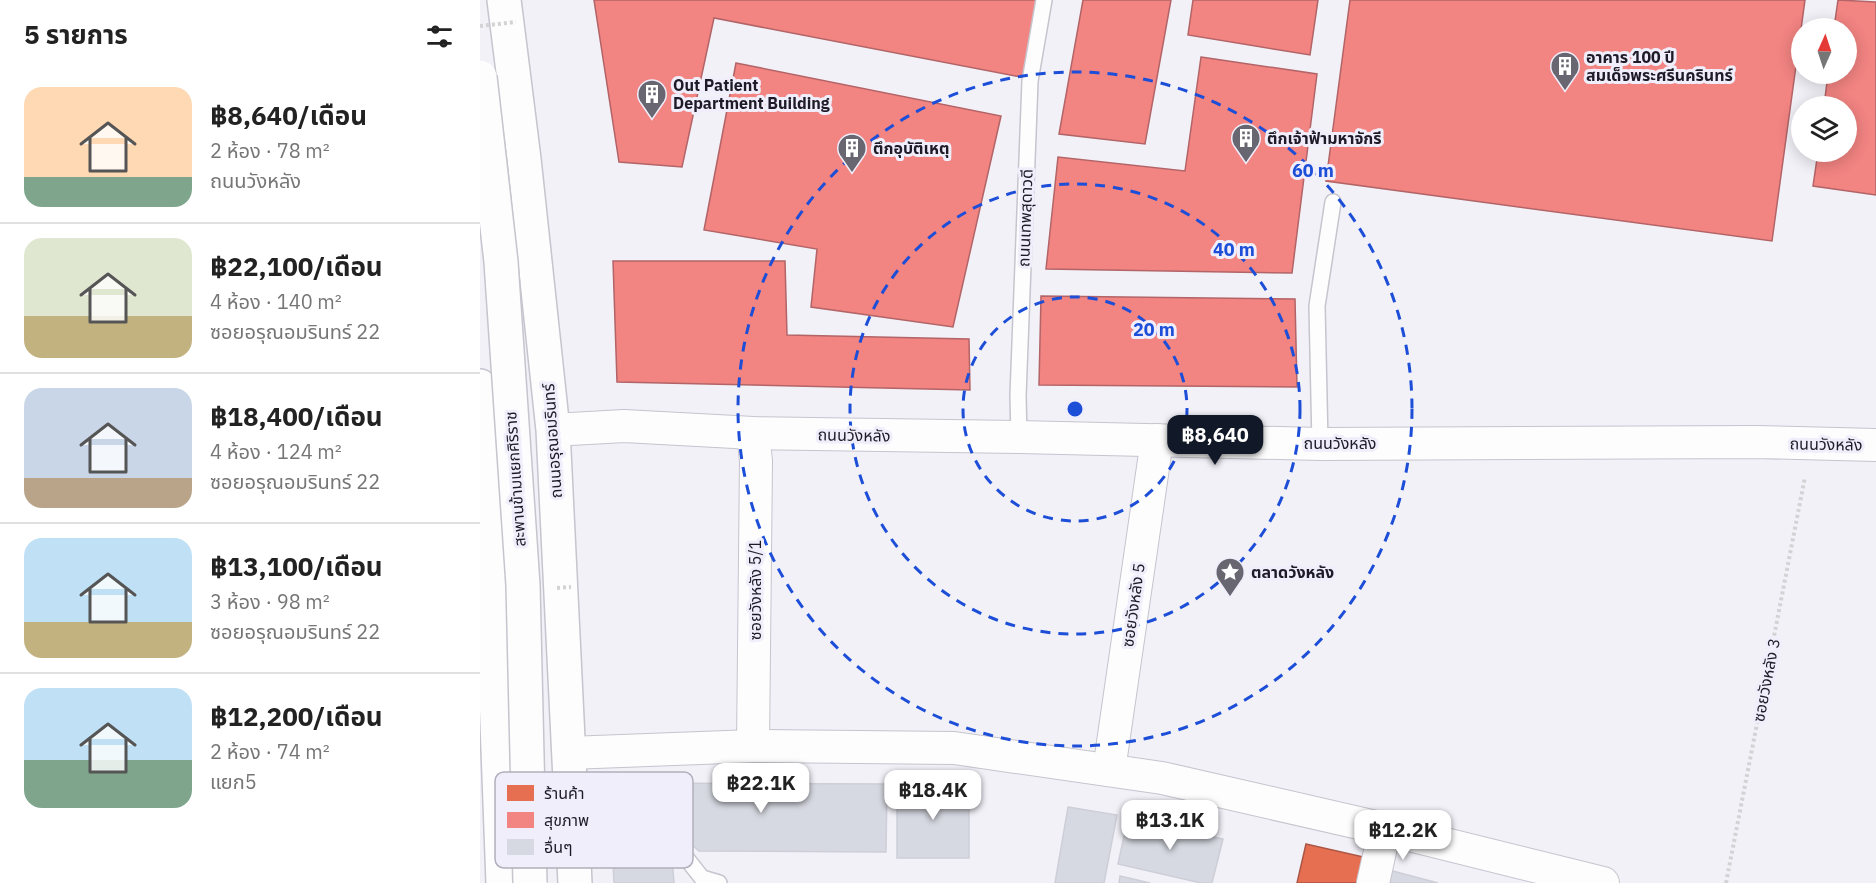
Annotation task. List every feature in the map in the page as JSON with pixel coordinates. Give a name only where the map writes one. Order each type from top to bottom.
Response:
[{"type":"main road","name":"ถนนอรุณอมรินทร์","points":[[510,11],[553,430],[570,772]]},
{"type":"main road","name":"สะพานข้ามแยกศิริราช","points":[[480,77],[501,262],[523,585],[528,772]]},
{"type":"main road","points":[[480,386],[498,772]]},
{"type":"main road","points":[[482,426],[553,430]]},
{"type":"main road","points":[[502,868],[503,883]]},
{"type":"main road","name":"สะพานข้ามแยกศิริราช","points":[[531,868],[531,883]]},
{"type":"main road","name":"ถนนอรุณอมรินทร์","points":[[574,868],[575,883]]},
{"type":"street","name":"ถนนวังหลัง","points":[[553,430],[624,426],[753,433],[1018,436],[1320,444],[1755,442],[1876,445]]},
{"type":"street","name":"ซอยวังหลัง 5/1","points":[[753,433],[756,461],[753,746]]},
{"type":"street","name":"ซอยวังหลัง 5","points":[[1109,770],[1157,440]]},
{"type":"street","points":[[569,753],[753,746],[954,747],[1162,778],[1385,829],[1603,883]]},
{"type":"street","points":[[1373,883],[1385,829]]},
{"type":"lane","name":"ถนนเทพสุดาวดี","points":[[1018,436],[1030,81],[1044,0]]},
{"type":"lane","points":[[1320,444],[1317,306],[1333,202]]},
{"type":"lane","points":[[693,867],[702,878],[719,883]]},
{"type":"path","points":[[480,26],[510,11]]},
{"type":"path","name":"ซอยวังหลัง 3","points":[[1726,883],[1806,477]]},
{"type":"building: ร้านค้า","points":[[1306,844],[1368,858],[1362,883],[1297,883]]},
{"type":"building: สุขภาพ","name":"Out Patient Department Building","points":[[594,0],[1041,0],[1026,78],[714,18],[682,167],[619,162]]},
{"type":"building: สุขภาพ","points":[[1083,0],[1171,0],[1145,144],[1059,134]]},
{"type":"building: สุขภาพ","points":[[1193,0],[1318,0],[1310,55],[1188,35]]},
{"type":"building: สุขภาพ","name":"อาคาร 100 ปี สมเด็จพระศรีนครินทร์","points":[[1350,0],[1805,0],[1803,18],[1791,18],[1791,84],[1793,84],[1772,241],[1326,181]]},
{"type":"building: สุขภาพ","points":[[1838,0],[1876,2],[1876,195],[1813,186],[1817,162],[1857,162],[1857,96],[1825,96],[1827,84],[1857,84],[1857,18],[1835,18]]},
{"type":"building: สุขภาพ","name":"ตึกเจ้าฟ้ามหาจักรี","points":[[1201,57],[1317,74],[1292,273],[1046,269],[1058,157],[1185,171]]},
{"type":"building: สุขภาพ","name":"ตึกอุบัติเหตุ","points":[[736,63],[1001,116],[953,327],[811,307],[817,249],[704,230]]},
{"type":"building: สุขภาพ","points":[[613,261],[785,261],[787,335],[969,339],[970,390],[617,382]]},
{"type":"building: สุขภาพ","points":[[1041,296],[1295,299],[1297,387],[1039,385]]},
{"type":"building: อื่นๆ","points":[[693,783],[887,784],[886,852],[699,851],[693,846]]},
{"type":"building: อื่นๆ","points":[[897,784],[969,784],[969,858],[897,858]]},
{"type":"building: อื่นๆ","points":[[1068,807],[1117,815],[1104,883],[1055,883]]},
{"type":"building: อื่นๆ","points":[[1128,818],[1223,839],[1212,883],[1201,883],[1118,864]]},
{"type":"building: อื่นๆ","points":[[613,868],[673,868],[674,883],[614,883]]},
{"type":"building: อื่นๆ","points":[[1389,870],[1438,883],[1386,883]]},
{"type":"building: อื่นๆ","points":[[1120,876],[1150,883],[1119,883]]},
{"type":"place","name":"อาคาร 100 ปี สมเด็จพระศรีนครินทร์","points":[[1565,92]]},
{"type":"place","name":"Out Patient Department Building","points":[[652,120]]},
{"type":"place","name":"ตึกเจ้าฟ้ามหาจักรี","points":[[1246,164]]},
{"type":"place","name":"ตึกอุบัติเหตุ","points":[[852,174]]},
{"type":"place","name":"ตลาดวังหลัง","points":[[1230,598]]}]
